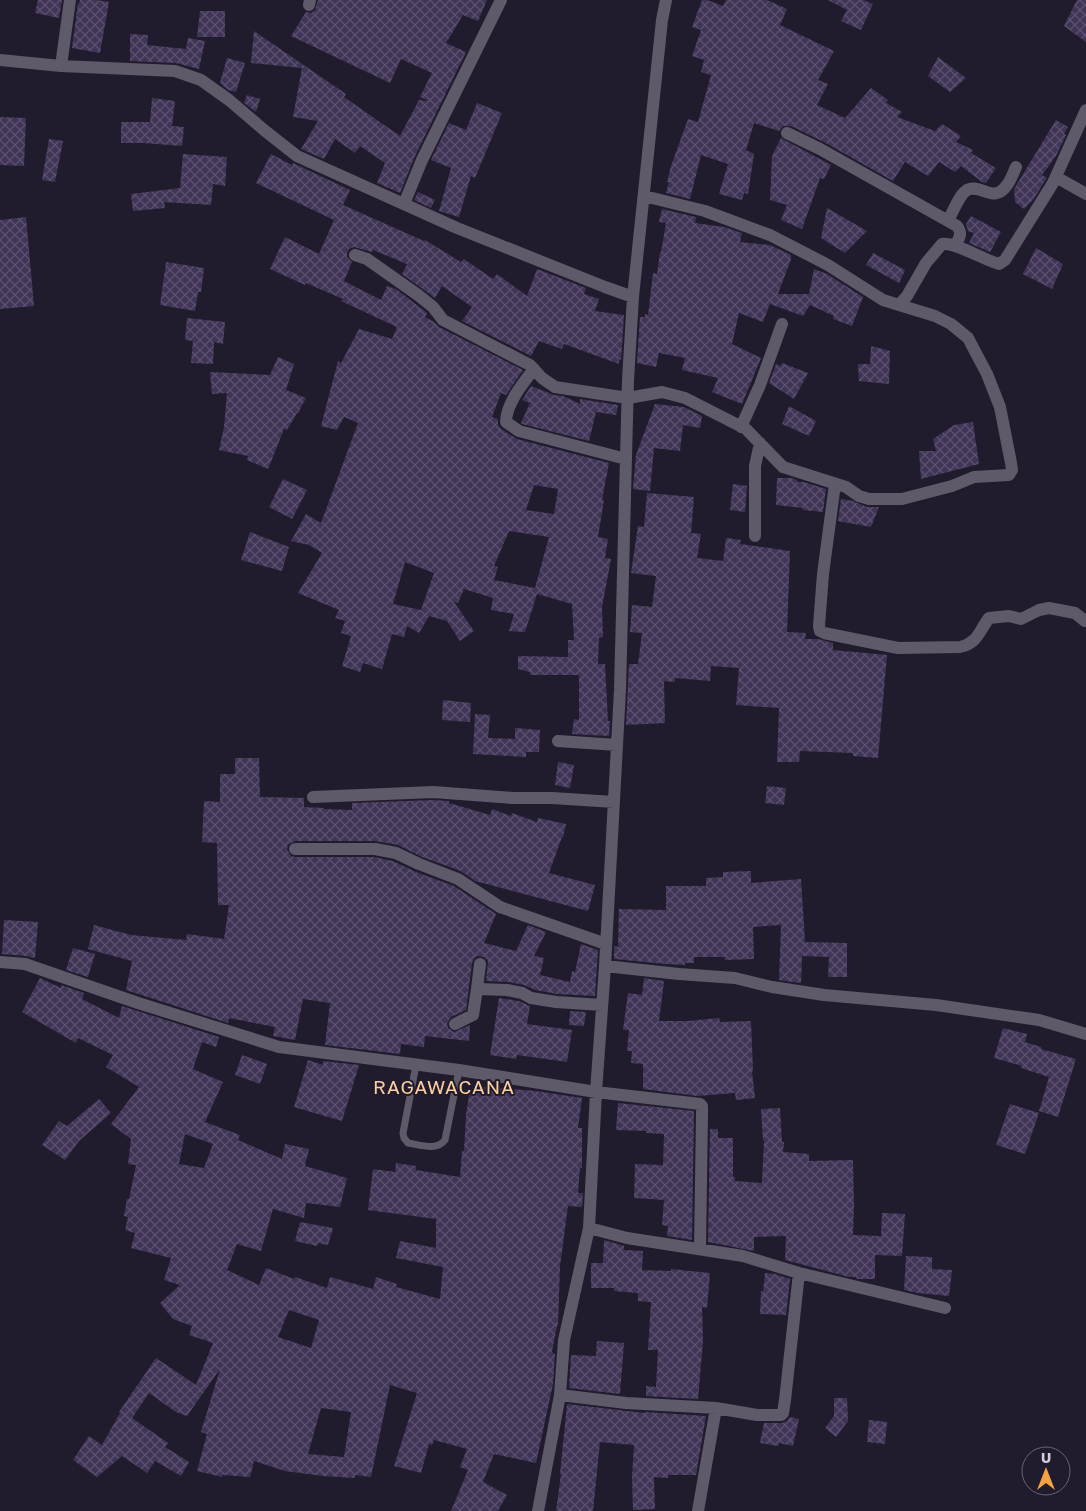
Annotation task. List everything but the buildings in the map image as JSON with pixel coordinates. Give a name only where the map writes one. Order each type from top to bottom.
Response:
[{"type":"street","points":[[61,66],[70,0]]},
{"type":"street","points":[[404,204],[422,160],[501,0]]},
{"type":"street","points":[[538,1511],[560,1395],[564,1340],[589,1228],[620,690],[628,380],[633,297],[662,20],[666,0]]},
{"type":"street","points":[[0,60],[61,66],[176,71],[201,80],[229,100],[297,156],[457,228],[633,297]]},
{"type":"street","points":[[899,305],[926,263],[942,244],[950,244],[999,264],[1005,260],[1056,177],[1086,110]]},
{"type":"street","points":[[787,133],[820,149],[957,226],[961,234],[955,246]]},
{"type":"street","points":[[948,221],[963,194],[968,190],[976,188],[994,194],[999,193],[1007,186],[1016,167]]},
{"type":"street","points":[[1056,177],[1086,194]]},
{"type":"street","points":[[355,255],[367,259],[418,294],[433,307],[443,320],[530,365],[542,378],[555,387],[628,396],[662,392],[685,398],[743,423],[746,430],[783,467],[846,487],[859,496],[869,499],[902,499],[952,486],[974,477],[1009,475],[1011,473],[1012,463],[1000,407],[987,374],[968,338],[951,324],[935,316],[883,300],[828,264],[770,235],[705,212],[644,196]]},
{"type":"street","points":[[743,423],[760,385],[782,324]]},
{"type":"street","points":[[534,369],[521,385],[509,408],[506,417],[508,425],[519,431],[626,459]]},
{"type":"street","points":[[755,536],[755,466],[760,444]]},
{"type":"street","points":[[835,484],[820,609],[819,629],[824,634],[898,648],[960,647],[970,645],[989,618],[1010,616],[1021,619],[1039,610],[1049,608],[1075,613],[1085,622]]},
{"type":"street","points":[[558,741],[617,745]]},
{"type":"street","points":[[313,797],[433,792],[513,798],[552,798],[614,802]]},
{"type":"street","points":[[295,850],[375,850],[396,853],[458,879],[500,907],[606,944]]},
{"type":"street","points":[[0,962],[25,964],[138,1003],[279,1048],[459,1070],[596,1092],[698,1104],[702,1106],[700,1249]]},
{"type":"street","points":[[455,1024],[473,1015],[480,964]]},
{"type":"street","points":[[605,966],[735,978],[772,987],[824,995],[936,1005],[1039,1020],[1086,1034]]},
{"type":"street","points":[[477,989],[507,990],[522,993],[531,998],[556,1002],[602,1005]]},
{"type":"street","points":[[589,1228],[627,1238],[743,1256],[799,1274],[945,1308]]},
{"type":"street","points":[[560,1395],[626,1403],[716,1408],[757,1415],[776,1416],[783,1413],[799,1274]]},
{"type":"street","points":[[698,1511],[716,1408]]},
{"type":"lane","points":[[416,1065],[403,1133],[408,1143],[436,1146],[441,1145],[446,1140],[459,1070]]},
{"type":"district","name":"RAGAWACANA","points":[[444,1087]]}]
